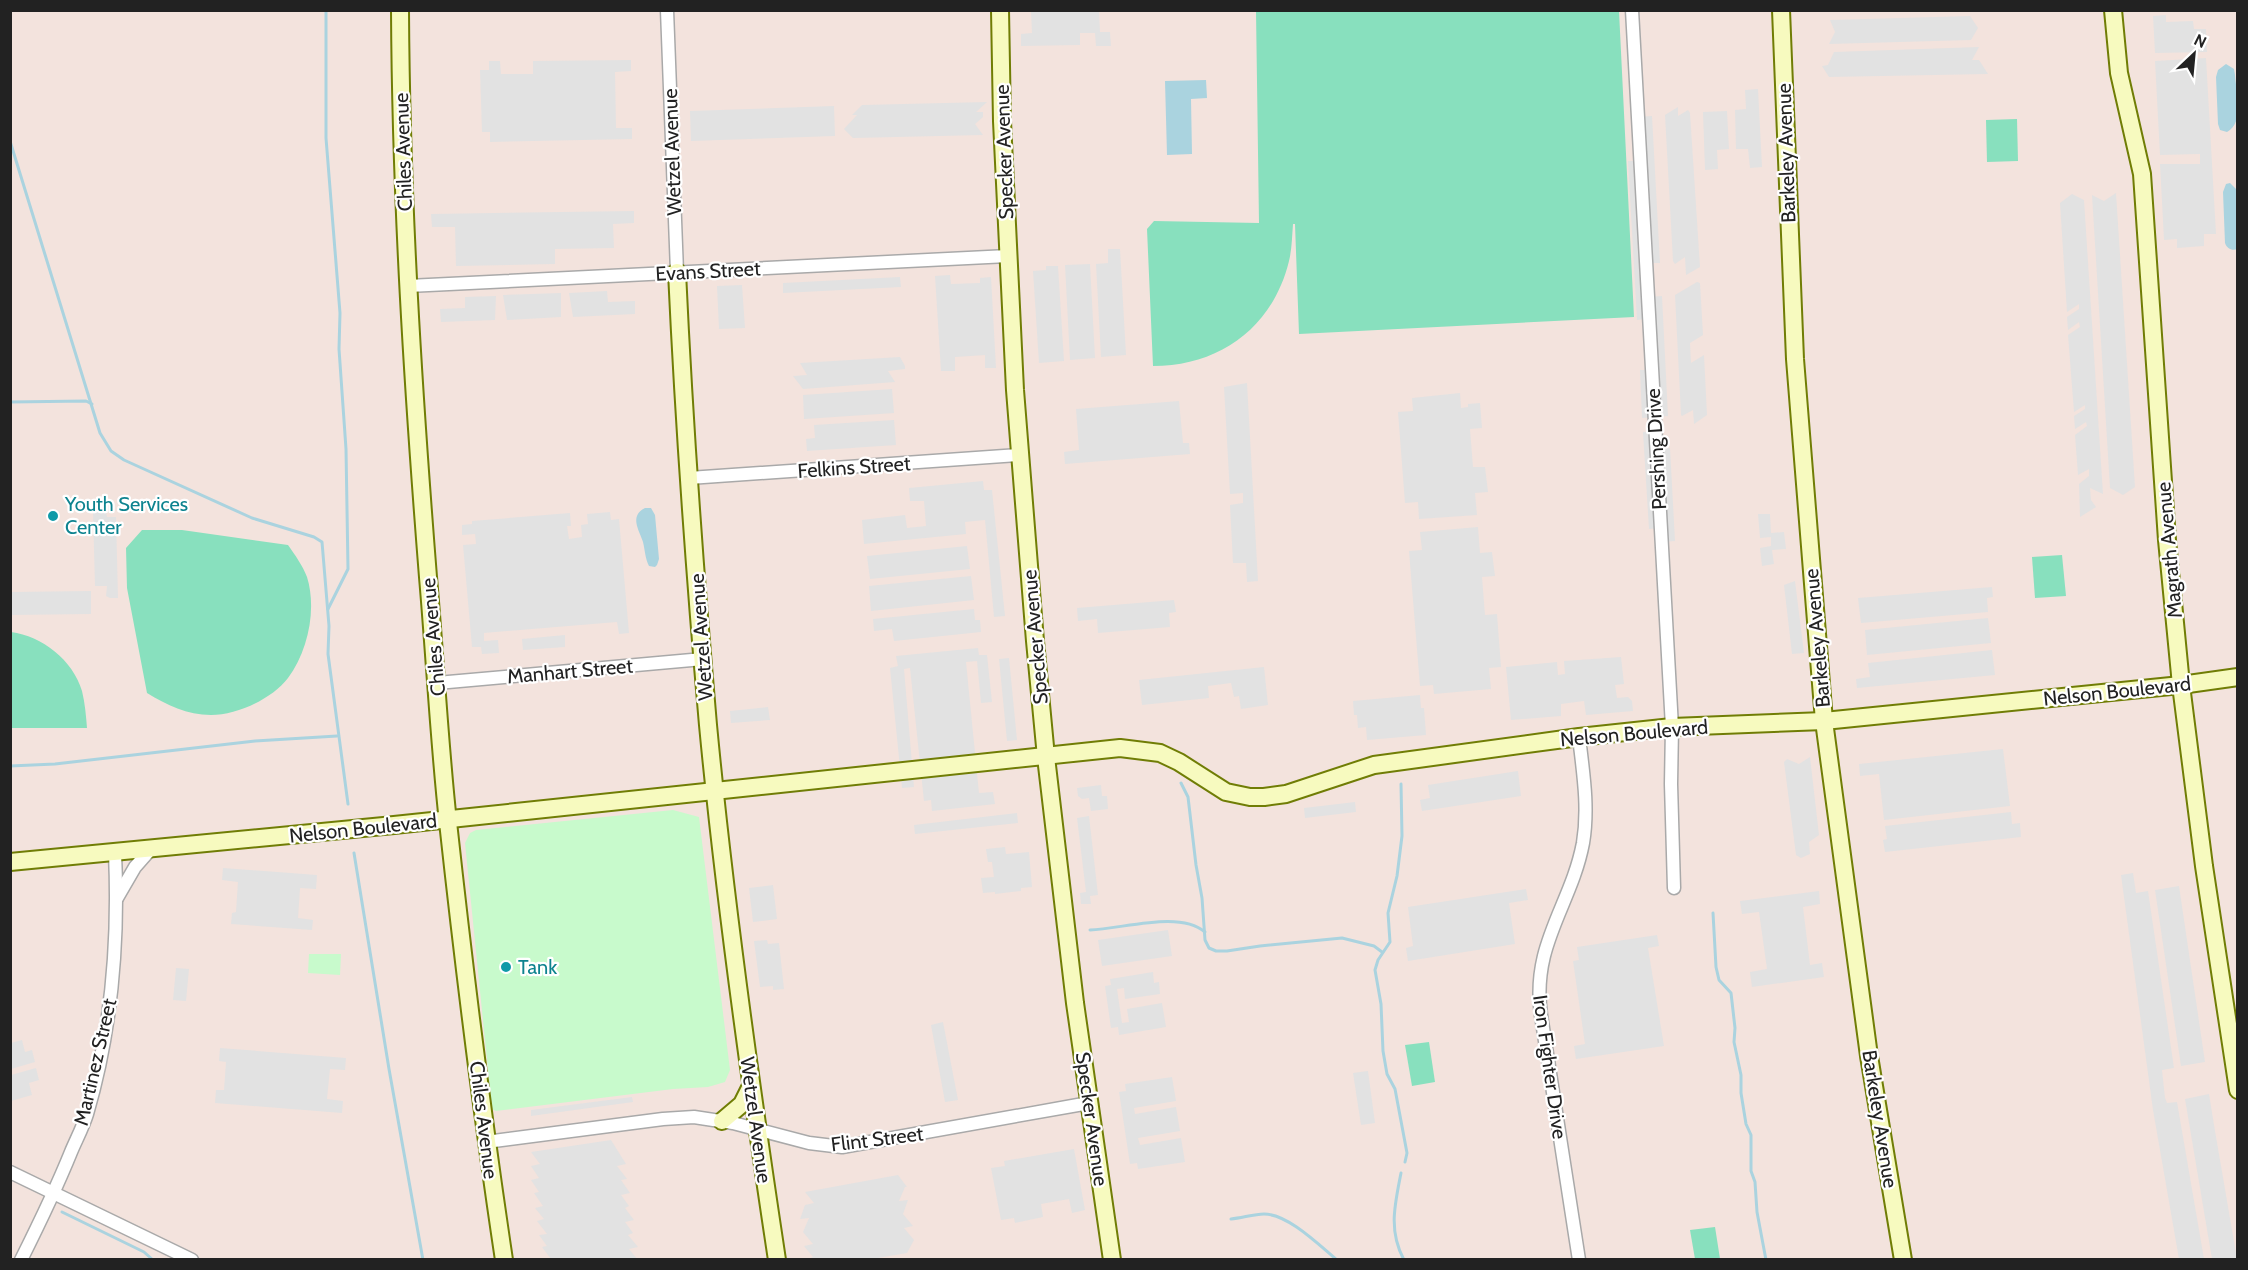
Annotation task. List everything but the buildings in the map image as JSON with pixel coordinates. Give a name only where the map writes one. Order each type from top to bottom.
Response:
[{"type":"street","name":"Chiles Avenue","points":[[400,10],[408,286],[448,819],[486,1142],[504,1260]]},
{"type":"street","name":"Wetzel Avenue","points":[[667,10],[677,272],[689,478],[703,658],[716,792],[751,1086],[777,1260]]},
{"type":"street","name":"Specker Avenue","points":[[1000,10],[1002,121],[1019,455],[1046,757],[1075,1003],[1112,1260]]},
{"type":"street","name":"Pershing Drive","points":[[1632,10],[1672,727],[1674,888]]},
{"type":"street","name":"Barkeley Avenue","points":[[1781,10],[1795,359],[1824,722],[1869,1056],[1903,1260]]},
{"type":"street","name":"Magrath Avenue","points":[[2113,10],[2119,73],[2142,174],[2167,540],[2181,685],[2203,857],[2238,1090]]},
{"type":"street","name":"Evans Street","points":[[408,286],[1008,256]]},
{"type":"street","name":"Felkins Street","points":[[689,478],[1019,455]]},
{"type":"street","name":"Manhart Street","points":[[437,683],[703,658]]},
{"type":"street","name":"Nelson Boulevard","points":[[10,862],[150,850],[716,792],[1120,748],[1149,750],[1179,762],[1226,792],[1250,797],[1264,797],[1286,794],[1374,765],[1579,737],[1672,727],[1824,722],[2238,677]]},
{"type":"street","name":"Iron Fighter Drive","points":[[1578,1260],[1541,1015],[1539,985],[1544,954],[1583,842],[1586,802],[1579,737]]},
{"type":"street","points":[[117,899],[135,867],[150,850]]},
{"type":"street","name":"Martinez Street","points":[[21,1260],[54,1193],[86,1116],[102,1052],[114,972],[117,899],[115,853]]},
{"type":"street","points":[[722,1121],[742,1104],[751,1086]]},
{"type":"street","name":"Flint Street","points":[[486,1142],[670,1118],[694,1117],[722,1121],[809,1143],[842,1147],[1089,1103]]},
{"type":"street","points":[[10,1172],[192,1260]]},
{"type":"shaded area","points":[[11,11],[2237,11],[2237,1259],[11,1259]]},
{"type":"shaded area","points":[[1031,11],[1099,11],[1100,32],[1110,32],[1111,46],[1096,46],[1095,33],[1080,33],[1080,45],[1021,46],[1021,34],[1032,33]]},
{"type":"shaded area","points":[[2166,15],[2166,22],[2193,21],[2194,29],[2206,29],[2207,52],[2155,53],[2153,16]]},
{"type":"shaded area","points":[[1970,16],[1978,28],[1971,40],[1829,44],[1835,32],[1830,20]]},
{"type":"shaded area","points":[[1979,47],[1972,60],[1979,60],[1988,74],[1829,77],[1822,66],[1828,65],[1834,52]]},
{"type":"shaded area","points":[[2206,58],[2216,234],[2204,234],[2204,246],[2177,248],[2177,239],[2164,240],[2160,164],[2200,164],[2200,154],[2160,155],[2155,61]]},
{"type":"shaded area","points":[[631,60],[631,71],[615,72],[616,128],[632,128],[632,139],[490,142],[490,132],[482,132],[480,70],[489,70],[489,61],[500,61],[501,74],[533,74],[533,61]]},
{"type":"shaded area","points":[[1758,89],[1762,167],[1750,168],[1748,149],[1736,149],[1735,110],[1746,109],[1745,90]]},
{"type":"shaded area","points":[[987,102],[976,112],[983,112],[983,117],[975,124],[983,135],[853,138],[844,129],[857,115],[852,115],[862,105]]},
{"type":"shaded area","points":[[834,106],[835,136],[691,141],[690,111]]},
{"type":"shaded area","points":[[1678,107],[1678,116],[1688,110],[1690,113],[1700,267],[1686,275],[1685,257],[1675,264],[1673,261],[1665,115]]},
{"type":"shaded area","points":[[1727,111],[1729,149],[1717,150],[1718,169],[1705,170],[1703,112]]},
{"type":"shaded area","points":[[1652,116],[1660,263],[1646,263],[1648,297],[1662,296],[1668,416],[1642,418],[1640,370],[1647,370],[1645,319],[1637,320],[1628,161],[1639,161],[1637,117]]},
{"type":"shaded area","points":[[2116,193],[2135,487],[2123,495],[2110,488],[2092,195],[2104,201]]},
{"type":"shaded area","points":[[2072,194],[2084,200],[2103,494],[2090,488],[2091,500],[2096,507],[2080,517],[2079,484],[2089,476],[2089,469],[2078,475],[2075,435],[2087,426],[2086,422],[2075,429],[2074,416],[2085,409],[2085,405],[2074,412],[2068,335],[2080,327],[2079,322],[2068,330],[2067,317],[2079,309],[2079,304],[2067,312],[2060,203]]},
{"type":"shaded area","points":[[634,211],[634,223],[613,224],[614,248],[555,249],[555,264],[456,266],[455,227],[432,227],[431,214]]},
{"type":"shaded area","points":[[1108,249],[1120,249],[1126,355],[1101,357],[1096,264],[1108,263]]},
{"type":"shaded area","points":[[1090,264],[1095,358],[1070,360],[1065,265]]},
{"type":"shaded area","points":[[1046,266],[1058,266],[1064,361],[1039,363],[1033,271],[1046,270]]},
{"type":"shaded area","points":[[950,275],[951,284],[980,283],[980,278],[991,277],[996,368],[985,368],[985,355],[955,357],[955,371],[941,371],[935,276]]},
{"type":"shaded area","points":[[900,277],[901,287],[783,293],[783,283]]},
{"type":"shaded area","points":[[1697,282],[1700,283],[1703,335],[1690,343],[1691,363],[1704,355],[1707,415],[1694,424],[1693,410],[1681,415],[1675,295]]},
{"type":"shaded area","points":[[742,285],[745,328],[719,329],[717,286]]},
{"type":"shaded area","points":[[607,291],[608,302],[635,301],[635,314],[573,317],[569,293]]},
{"type":"shaded area","points":[[561,293],[561,317],[507,320],[503,295]]},
{"type":"shaded area","points":[[496,296],[495,320],[441,322],[440,309],[465,308],[465,297]]},
{"type":"shaded area","points":[[900,357],[905,369],[888,371],[895,382],[803,389],[793,376],[807,375],[800,363]]},
{"type":"shaded area","points":[[1247,383],[1258,581],[1247,582],[1246,563],[1233,563],[1230,505],[1243,503],[1243,493],[1230,494],[1224,387]]},
{"type":"shaded area","points":[[892,389],[894,413],[804,419],[803,395]]},
{"type":"shaded area","points":[[1460,393],[1461,408],[1468,407],[1468,404],[1480,403],[1482,428],[1470,429],[1473,467],[1485,467],[1488,492],[1475,493],[1477,515],[1419,519],[1418,502],[1405,503],[1398,412],[1413,411],[1412,398]]},
{"type":"shaded area","points":[[1179,401],[1183,443],[1189,443],[1190,454],[1065,464],[1064,452],[1079,450],[1076,409]]},
{"type":"shaded area","points":[[894,420],[896,445],[807,451],[806,439],[815,438],[814,425]]},
{"type":"shaded area","points":[[1655,431],[1656,449],[1670,448],[1675,541],[1662,542],[1661,528],[1649,529],[1643,432]]},
{"type":"shaded area","points":[[983,481],[984,490],[992,490],[1005,616],[994,617],[985,520],[965,522],[966,534],[864,544],[862,520],[905,515],[907,528],[926,526],[924,501],[910,501],[909,488]]},
{"type":"shaded area","points":[[93,512],[106,512],[107,517],[116,517],[118,598],[106,596],[107,586],[95,586]]},
{"type":"shaded area","points":[[610,512],[611,520],[619,519],[629,633],[619,634],[617,622],[484,633],[484,641],[498,640],[499,653],[482,654],[481,647],[472,647],[463,545],[476,544],[475,534],[462,535],[462,525],[472,524],[472,521],[570,513],[571,526],[567,526],[569,539],[582,537],[581,525],[588,524],[587,514]]},
{"type":"shaded area","points":[[1758,514],[1770,514],[1771,533],[1784,532],[1786,549],[1772,550],[1774,564],[1762,566],[1760,548],[1771,546],[1771,537],[1760,538]]},
{"type":"shaded area","points":[[1478,527],[1480,553],[1492,552],[1495,576],[1482,577],[1485,615],[1497,614],[1501,667],[1489,668],[1491,689],[1434,694],[1433,685],[1420,686],[1409,551],[1422,550],[1420,532]]},
{"type":"shaded area","points":[[967,546],[970,569],[870,579],[867,556]]},
{"type":"shaded area","points":[[971,576],[974,600],[871,611],[869,586]]},
{"type":"shaded area","points":[[1795,581],[1804,653],[1792,654],[1784,585]]},
{"type":"shaded area","points":[[1992,587],[1993,597],[1987,598],[1988,612],[1861,623],[1858,598]]},
{"type":"shaded area","points":[[91,591],[91,614],[11,615],[11,592]]},
{"type":"shaded area","points":[[1174,600],[1176,612],[1169,613],[1170,627],[1098,633],[1097,619],[1078,621],[1077,608]]},
{"type":"shaded area","points":[[974,609],[975,620],[980,620],[981,632],[894,641],[892,629],[874,631],[873,619]]},
{"type":"shaded area","points":[[1988,618],[1991,643],[1867,655],[1865,630]]},
{"type":"shaded area","points":[[565,635],[565,647],[523,650],[522,639]]},
{"type":"shaded area","points":[[978,648],[979,655],[987,655],[992,702],[981,703],[977,661],[966,662],[979,793],[993,792],[995,804],[932,811],[931,800],[924,801],[910,668],[904,669],[914,787],[902,788],[890,668],[898,666],[896,656]]},
{"type":"shaded area","points":[[1992,650],[1995,675],[1857,688],[1856,679],[1870,677],[1868,663]]},
{"type":"shaded area","points":[[1621,657],[1624,684],[1615,685],[1617,698],[1628,697],[1632,701],[1633,711],[1586,715],[1584,701],[1561,704],[1561,716],[1511,720],[1506,667],[1557,662],[1558,675],[1565,674],[1564,661]]},
{"type":"shaded area","points":[[1009,658],[1017,740],[1007,741],[999,659]]},
{"type":"shaded area","points":[[1264,667],[1268,705],[1241,709],[1239,696],[1234,697],[1231,683],[1208,686],[1209,698],[1142,705],[1139,680]]},
{"type":"shaded area","points":[[1420,695],[1421,708],[1424,708],[1426,735],[1367,740],[1366,727],[1358,728],[1353,701]]},
{"type":"shaded area","points":[[768,707],[770,720],[731,723],[730,711]]},
{"type":"shaded area","points":[[2003,749],[2010,806],[1884,820],[1879,774],[1860,776],[1859,764]]},
{"type":"shaded area","points":[[1810,757],[1819,835],[1809,842],[1810,854],[1801,858],[1796,855],[1784,762],[1787,759],[1799,764]]},
{"type":"shaded area","points":[[1518,771],[1521,796],[1422,811],[1420,800],[1430,798],[1428,785]]},
{"type":"shaded area","points":[[1101,785],[1102,796],[1107,796],[1108,809],[1091,811],[1089,798],[1082,799],[1078,796],[1077,788]]},
{"type":"shaded area","points":[[1355,802],[1356,812],[1305,818],[1304,808]]},
{"type":"shaded area","points":[[2011,812],[2012,824],[2020,823],[2021,837],[1885,852],[1883,840],[1887,839],[1885,826]]},
{"type":"shaded area","points":[[1017,813],[1018,823],[915,834],[914,825]]},
{"type":"shaded area","points":[[1089,816],[1098,895],[1090,896],[1091,904],[1081,904],[1080,893],[1086,892],[1077,818]]},
{"type":"shaded area","points":[[1005,847],[1006,854],[1029,852],[1032,887],[1021,888],[1021,891],[983,893],[981,878],[994,877],[992,862],[988,862],[986,849]]},
{"type":"shaded area","points":[[223,868],[317,875],[316,889],[300,888],[298,918],[313,920],[312,930],[231,924],[232,913],[236,912],[238,882],[222,880]]},
{"type":"shaded area","points":[[2133,873],[2136,893],[2148,891],[2174,1068],[2162,1070],[2165,1098],[2167,1103],[2177,1102],[2204,1259],[2179,1259],[2153,1110],[2121,875]]},
{"type":"shaded area","points":[[773,885],[777,919],[753,922],[749,888]]},
{"type":"shaded area","points":[[2179,886],[2205,1062],[2181,1066],[2155,890]]},
{"type":"shaded area","points":[[1526,889],[1528,900],[1509,903],[1515,944],[1408,961],[1406,948],[1413,946],[1408,907]]},
{"type":"shaded area","points":[[1819,891],[1820,904],[1803,907],[1810,965],[1822,963],[1824,977],[1752,987],[1750,972],[1767,969],[1759,912],[1742,914],[1740,901]]},
{"type":"shaded area","points":[[1168,930],[1172,956],[1102,966],[1098,940]]},
{"type":"shaded area","points":[[1657,935],[1659,946],[1648,948],[1664,1046],[1576,1059],[1574,1046],[1585,1044],[1573,961],[1579,960],[1577,947]]},
{"type":"shaded area","points":[[767,940],[768,944],[779,943],[784,989],[773,990],[773,986],[760,987],[754,941]]},
{"type":"shaded area","points":[[176,968],[189,969],[186,1001],[173,1000]]},
{"type":"shaded area","points":[[1153,972],[1154,983],[1159,982],[1160,994],[1125,999],[1124,988],[1117,989],[1122,1023],[1129,1022],[1127,1009],[1162,1003],[1166,1027],[1119,1035],[1118,1027],[1111,1028],[1105,986],[1111,985],[1110,979]]},
{"type":"shaded area","points":[[943,1022],[958,1100],[945,1102],[931,1025]]},
{"type":"shaded area","points":[[22,1040],[25,1052],[32,1050],[35,1062],[11,1069],[11,1043]]},
{"type":"shaded area","points":[[220,1048],[346,1058],[345,1070],[330,1069],[327,1099],[343,1101],[342,1113],[215,1103],[216,1090],[224,1090],[226,1062],[219,1061]]},
{"type":"shaded area","points":[[36,1068],[39,1080],[29,1083],[32,1095],[11,1101],[11,1075]]},
{"type":"shaded area","points":[[1368,1071],[1375,1123],[1361,1125],[1353,1073]]},
{"type":"shaded area","points":[[1172,1077],[1176,1101],[1134,1108],[1135,1114],[1176,1107],[1180,1131],[1138,1138],[1140,1145],[1181,1138],[1185,1162],[1138,1169],[1137,1163],[1130,1164],[1119,1092],[1126,1091],[1125,1084]]},
{"type":"shaded area","points":[[2209,1094],[2237,1259],[2212,1259],[2185,1099]]},
{"type":"shaded area","points":[[632,1097],[633,1102],[531,1116],[531,1110]]},
{"type":"shaded area","points":[[611,1140],[626,1164],[617,1166],[627,1179],[621,1180],[630,1193],[621,1195],[629,1206],[625,1208],[634,1220],[625,1222],[633,1233],[628,1235],[638,1247],[629,1249],[637,1259],[551,1259],[542,1247],[547,1246],[539,1235],[547,1234],[537,1221],[544,1219],[535,1208],[543,1206],[534,1193],[539,1192],[531,1180],[539,1178],[531,1166],[540,1164],[531,1152]]},
{"type":"shaded area","points":[[1074,1149],[1085,1210],[1072,1213],[1069,1199],[1041,1204],[1043,1217],[1015,1223],[1014,1218],[1001,1220],[991,1168],[1005,1166],[1004,1161]]},
{"type":"shaded area","points":[[898,1175],[907,1187],[899,1201],[908,1200],[903,1214],[913,1226],[904,1228],[914,1240],[907,1253],[872,1259],[808,1259],[813,1257],[804,1246],[813,1244],[803,1232],[809,1218],[800,1219],[805,1205],[814,1203],[805,1192]]},
{"type":"green space","points":[[1256,11],[1619,11],[1634,317],[1299,334],[1295,224],[1293,224],[1290,256],[1281,284],[1257,323],[1240,338],[1221,350],[1200,359],[1153,366],[1147,229],[1154,221],[1259,223]]},
{"type":"green space","points":[[2017,119],[2018,161],[1987,162],[1986,120]]},
{"type":"green space","points":[[142,530],[182,530],[288,545],[307,577],[311,616],[301,655],[288,678],[273,693],[243,709],[211,715],[178,708],[147,693],[127,588],[126,548]]},
{"type":"green space","points":[[2062,555],[2066,596],[2035,598],[2032,557]]},
{"type":"green space","points":[[11,632],[23,634],[45,644],[64,660],[78,680],[82,691],[87,728],[11,728]]},
{"type":"green space","points":[[673,810],[699,817],[730,1070],[725,1082],[708,1087],[673,1089],[496,1111],[492,1109],[465,843],[470,833],[476,830]]},
{"type":"green space","points":[[309,954],[341,954],[340,975],[308,973]]},
{"type":"green space","points":[[1429,1042],[1435,1082],[1412,1086],[1405,1045]]},
{"type":"green space","points":[[1715,1227],[1720,1259],[1695,1259],[1690,1230]]},
{"type":"water","points":[[2226,64],[2234,69],[2238,98],[2236,122],[2227,132],[2220,130],[2218,124],[2216,77],[2218,70]]},
{"type":"water","points":[[1206,80],[1207,98],[1191,99],[1192,154],[1167,155],[1165,81]]},
{"type":"water","points":[[2230,183],[2237,190],[2238,249],[2234,250],[2228,248],[2225,243],[2223,192],[2226,184]]},
{"type":"water","points":[[645,508],[651,508],[655,515],[659,559],[655,567],[649,566],[636,523],[637,515]]},
{"type":"waterway","points":[[326,10],[326,138],[340,313],[339,349],[346,449],[348,569],[328,609]]},
{"type":"waterway","points":[[10,141],[100,433],[111,451],[124,460],[252,518],[314,537],[322,542],[329,626],[328,654],[348,804]]},
{"type":"waterway","points":[[10,402],[86,401],[92,404]]},
{"type":"waterway","points":[[10,766],[55,764],[255,741],[337,736]]},
{"type":"waterway","points":[[1181,783],[1188,797],[1202,898],[1205,940],[1209,948],[1216,951],[1227,951],[1342,938],[1374,946],[1382,952]]},
{"type":"waterway","points":[[1401,784],[1402,836],[1397,876],[1388,913],[1390,942],[1378,960],[1375,970],[1381,1004],[1383,1051],[1387,1074],[1395,1089],[1407,1153],[1405,1162]]},
{"type":"waterway","points":[[354,853],[423,1260]]},
{"type":"waterway","points":[[1713,913],[1716,967],[1719,980],[1731,993],[1735,1028],[1734,1042],[1741,1075],[1741,1093],[1746,1124],[1751,1135],[1751,1171],[1755,1182],[1757,1212],[1766,1260]]},
{"type":"waterway","points":[[1090,930],[1166,921],[1181,922],[1205,932]]},
{"type":"waterway","points":[[1401,1173],[1394,1227],[1404,1260]]},
{"type":"waterway","points":[[62,1212],[144,1252],[153,1260]]},
{"type":"waterway","points":[[1231,1219],[1264,1214],[1273,1215],[1303,1231],[1337,1260]]},
{"type":"place","name":"Youth Services Center","points":[[53,516]]},
{"type":"place","name":"Tank","points":[[506,967]]}]
